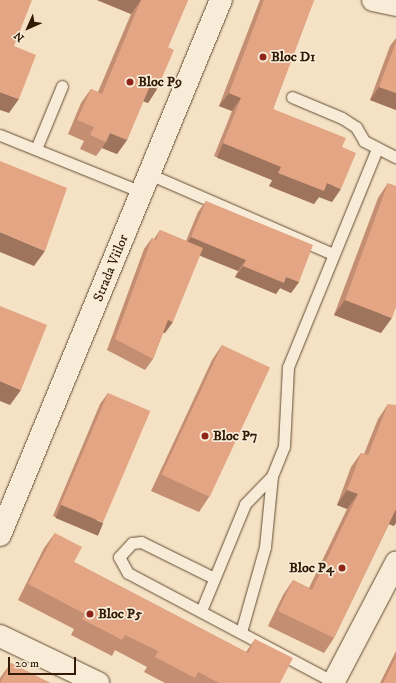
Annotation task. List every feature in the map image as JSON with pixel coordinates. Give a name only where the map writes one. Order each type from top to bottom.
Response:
[{"type":"street","name":"Strada Viilor","points":[[0,535],[221,0]]},
{"type":"street","points":[[374,0],[396,5]]},
{"type":"street","points":[[334,683],[396,562]]},
{"type":"street","points":[[0,636],[98,683]]},
{"type":"lane","points":[[36,149],[62,86]]},
{"type":"lane","points":[[292,97],[352,124],[364,141],[377,149],[396,157]]},
{"type":"lane","points":[[0,135],[36,149],[146,183],[333,254]]},
{"type":"lane","points":[[241,632],[265,547],[272,476],[284,446],[288,368],[333,254],[377,149]]},
{"type":"lane","points":[[201,611],[245,504],[272,476]]},
{"type":"lane","points":[[214,578],[141,542],[132,543],[119,557],[128,573],[334,683]]},
{"type":"building","points":[[0,0],[32,0],[14,46],[36,55],[19,99],[0,92]]},
{"type":"building","name":"Bloc P9","points":[[141,0],[188,0],[168,47],[174,50],[157,89],[150,86],[127,140],[110,133],[106,142],[90,135],[94,127],[77,120],[91,89],[102,94]]},
{"type":"building","points":[[264,0],[314,0],[273,109],[346,138],[342,147],[356,153],[341,189],[327,183],[324,191],[278,173],[281,167],[223,143],[241,98],[229,93]]},
{"type":"building","points":[[396,42],[396,93],[379,87]]},
{"type":"building","points":[[0,161],[67,188],[45,251],[0,232]]},
{"type":"building","points":[[388,183],[396,186],[396,307],[392,318],[345,300]]},
{"type":"building","points":[[206,201],[313,245],[299,282],[286,277],[284,283],[243,266],[246,260],[191,237]]},
{"type":"building","points":[[160,230],[203,248],[173,322],[168,320],[153,359],[115,339],[152,238],[156,240]]},
{"type":"building","points":[[0,306],[47,325],[21,390],[0,381]]},
{"type":"building","name":"Bloc P7","points":[[222,345],[270,367],[210,497],[162,475]]},
{"type":"building","points":[[108,393],[150,411],[103,522],[61,504]]},
{"type":"building","points":[[388,404],[396,405],[396,509],[334,638],[278,611],[293,580],[312,590],[358,494],[347,490],[361,453],[368,455]]},
{"type":"building","points":[[55,533],[82,547],[74,562],[248,653],[255,639],[293,658],[280,683],[219,683],[198,672],[195,678],[155,657],[158,651],[125,635],[122,640],[82,619],[85,614],[28,584]]},
{"type":"building","points":[[396,657],[396,683],[383,683]]},
{"type":"building","points":[[11,663],[50,683],[0,683]]},
{"type":"place","name":"Bloc D1","points":[[263,57]]},
{"type":"place","name":"Bloc P9","points":[[130,82]]},
{"type":"place","name":"Bloc P7","points":[[205,436]]},
{"type":"place","name":"Bloc P4","points":[[342,568]]},
{"type":"place","name":"Bloc P5","points":[[90,614]]}]
